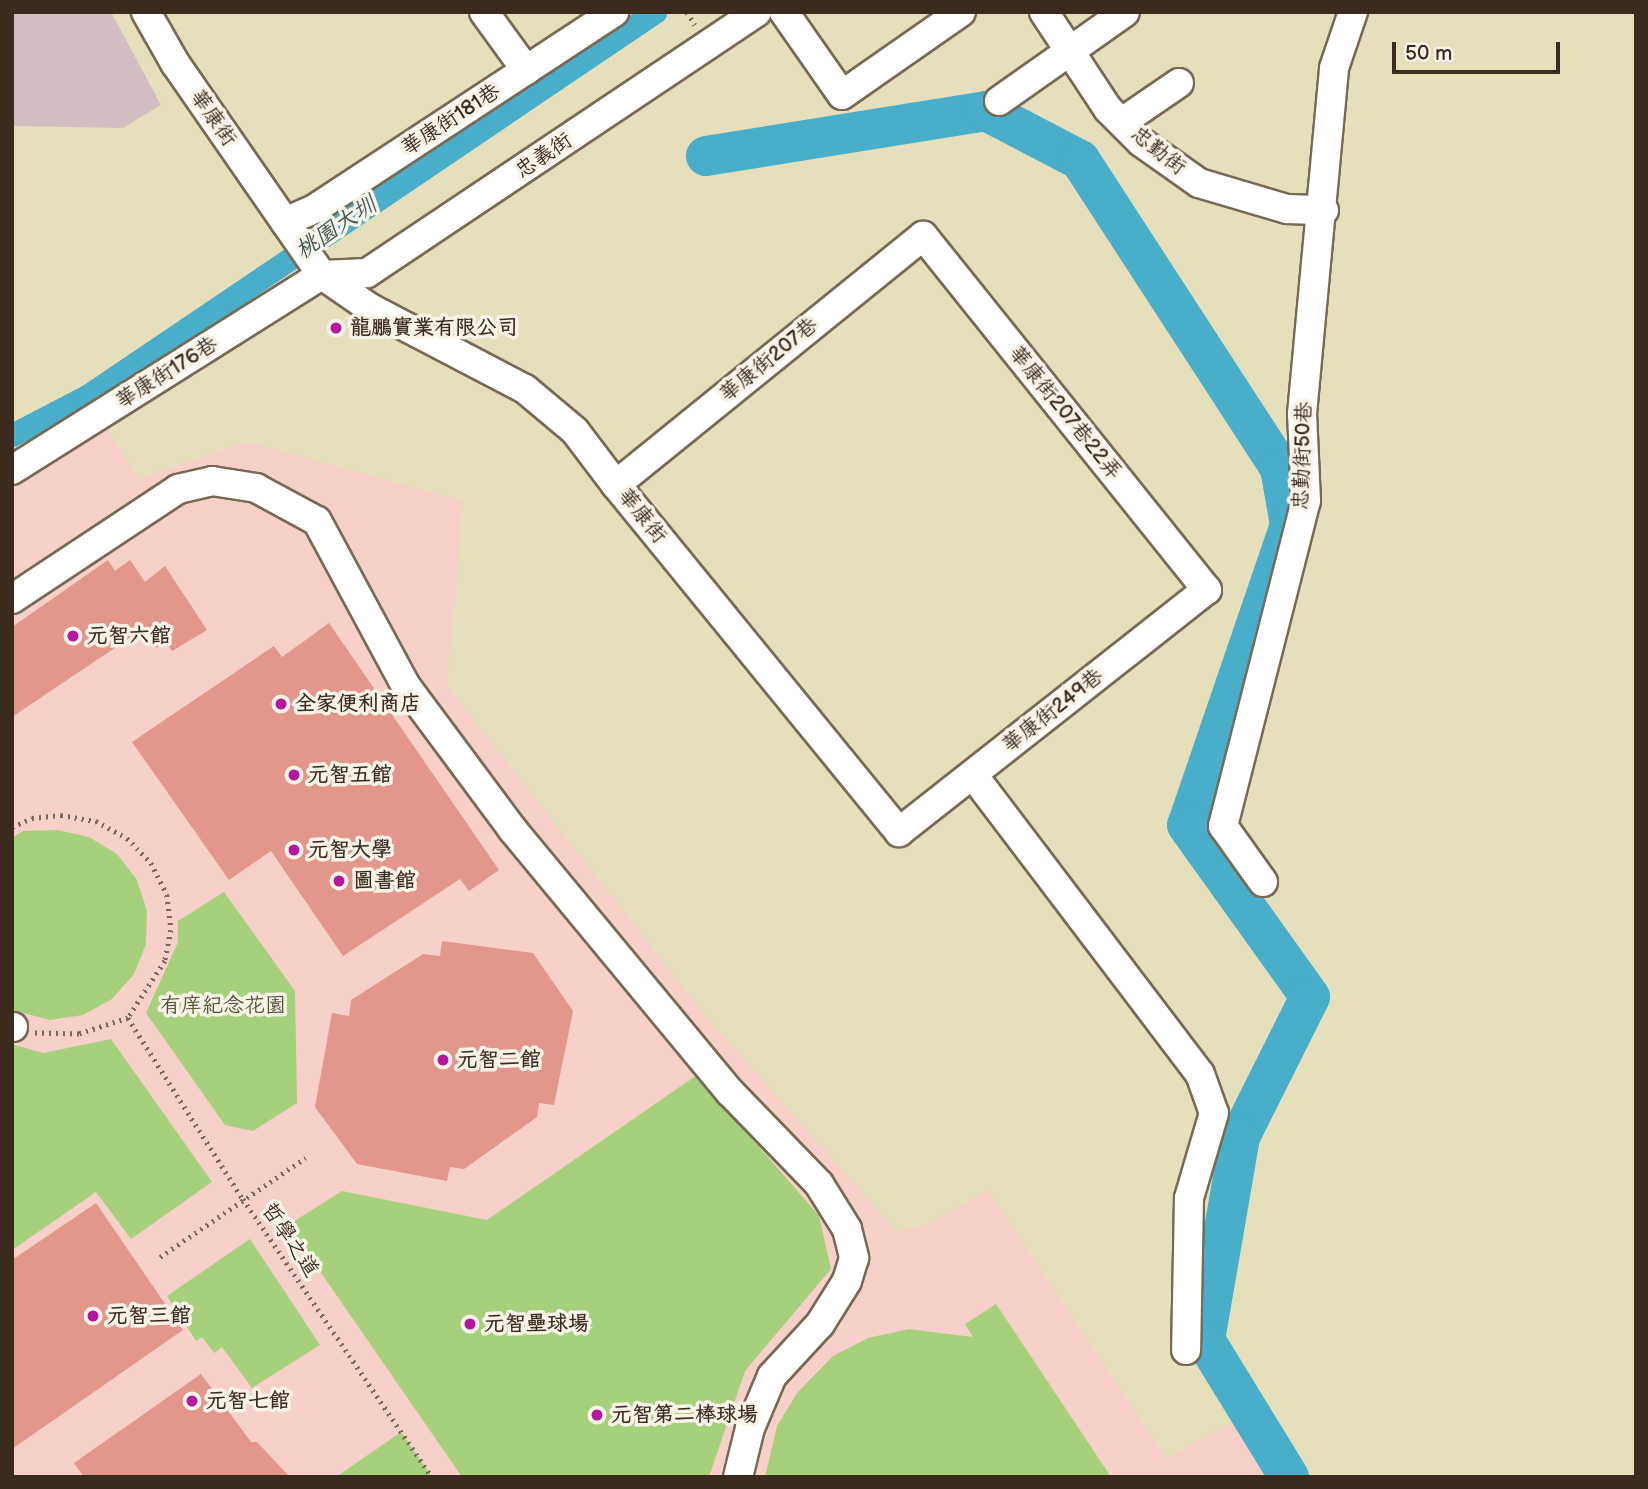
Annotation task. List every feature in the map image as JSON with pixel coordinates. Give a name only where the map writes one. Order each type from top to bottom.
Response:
[{"type":"street","name":"華康街","points":[[146,12],[175,63],[322,275],[370,308],[524,389],[575,430],[616,485],[899,832]]},
{"type":"street","points":[[484,12],[526,70]]},
{"type":"street","name":"華康街181巷","points":[[285,222],[316,208],[614,12]]},
{"type":"street","name":"忠義街","points":[[322,275],[367,273],[757,12]]},
{"type":"street","points":[[784,12],[842,95],[961,12]]},
{"type":"street","name":"忠勤街","points":[[1044,12],[1122,122],[1199,183],[1287,209],[1324,210]]},
{"type":"street","points":[[999,101],[1125,12]]},
{"type":"street","name":"忠勤街50巷","points":[[1263,882],[1223,826],[1306,501],[1303,414],[1324,210],[1334,68],[1353,12]]},
{"type":"street","points":[[1122,122],[1179,83]]},
{"type":"street","name":"華康街207巷","points":[[616,485],[922,236]]},
{"type":"street","name":"華康街207巷22弄","points":[[922,236],[1208,590]]},
{"type":"street","name":"華康街176巷","points":[[12,470],[322,275]]},
{"type":"street","points":[[12,599],[178,489],[212,481],[256,488],[317,521],[406,686],[505,819],[730,1093],[818,1184],[847,1229],[854,1258],[848,1281],[820,1324],[772,1376],[750,1428],[738,1477]]},
{"type":"street","name":"華康街249巷","points":[[899,832],[1208,590]]},
{"type":"street","points":[[973,775],[1200,1074],[1214,1113],[1189,1198],[1186,1350]]},
{"type":"path","points":[[687,12],[697,27]]},
{"type":"path","points":[[12,827],[32,818],[61,815],[96,821],[127,838],[151,863],[167,895],[171,930],[164,961],[128,1018],[79,1034],[46,1035],[13,1027]]},
{"type":"path","name":"哲學之道","points":[[128,1018],[243,1199],[432,1477]]},
{"type":"path","points":[[160,1257],[306,1158]]},
{"type":"shaded area","points":[[12,12],[111,12],[161,105],[123,128],[12,126]]},
{"type":"shaded area","name":"元智大學","points":[[107,428],[138,479],[248,442],[463,501],[447,686],[704,1014],[896,1231],[927,1225],[988,1190],[1166,1459],[1237,1420],[1266,1477],[12,1477],[12,485]]},
{"type":"green space","points":[[57,830],[89,837],[117,854],[137,880],[147,911],[146,944],[134,974],[112,999],[83,1015],[50,1020],[12,1010],[12,838],[23,831]]},
{"type":"green space","name":"有庠紀念花園","points":[[224,892],[295,991],[297,1103],[253,1131],[225,1125],[146,1013],[178,942],[178,921]]},
{"type":"green space","points":[[111,1039],[212,1182],[131,1239],[96,1192],[12,1250],[12,1044],[43,1053]]},
{"type":"green space","points":[[697,1075],[819,1216],[831,1269],[745,1371],[709,1477],[462,1477],[288,1225],[342,1191],[487,1220]]},
{"type":"green space","points":[[250,1239],[320,1345],[252,1388],[222,1347],[214,1353],[202,1337],[196,1341],[167,1296]]},
{"type":"green space","points":[[996,1304],[1111,1477],[765,1477],[777,1426],[797,1393],[833,1356],[868,1338],[909,1329],[973,1337],[965,1324]]},
{"type":"green space","points":[[401,1432],[432,1477],[336,1477]]},
{"type":"building","name":"元智六館","points":[[108,560],[115,571],[130,560],[145,582],[165,566],[207,630],[172,651],[166,642],[156,648],[143,629],[12,717],[12,627]]},
{"type":"building","name":"元智五館","points":[[329,623],[499,870],[469,891],[460,879],[343,956],[271,851],[229,880],[132,742],[274,646],[282,657]]},
{"type":"building","name":"元智二館","points":[[442,941],[533,953],[573,1011],[554,1105],[539,1103],[537,1117],[464,1169],[450,1167],[447,1181],[357,1164],[315,1107],[332,1013],[349,1016],[351,1000],[423,954],[440,956]]},
{"type":"building","name":"元智三館","points":[[96,1203],[183,1330],[12,1449],[12,1260]]},
{"type":"building","name":"元智七館","points":[[201,1374],[251,1442],[257,1442],[290,1477],[84,1477],[74,1463]]},
{"type":"waterway","name":"桃園大圳","points":[[12,435],[87,396],[655,12]]},
{"type":"waterway","points":[[706,156],[986,111],[1080,160],[1280,468],[1290,525],[1187,825],[1310,997],[1240,1137],[1205,1340],[1289,1477]]},
{"type":"place","name":"龍鵬實業有限公司","points":[[336,328]]},
{"type":"place","name":"元智六館","points":[[73,636]]},
{"type":"place","name":"全家便利商店","points":[[281,704]]},
{"type":"place","name":"元智五館","points":[[294,775]]},
{"type":"place","name":"元智大學","points":[[294,850]]},
{"type":"place","name":"圖書館","points":[[339,881]]},
{"type":"place","name":"元智二館","points":[[443,1060]]},
{"type":"place","name":"元智三館","points":[[93,1316]]},
{"type":"place","name":"元智壘球場","points":[[470,1324]]},
{"type":"place","name":"元智七館","points":[[192,1401]]},
{"type":"place","name":"元智第二棒球場","points":[[597,1415]]}]
